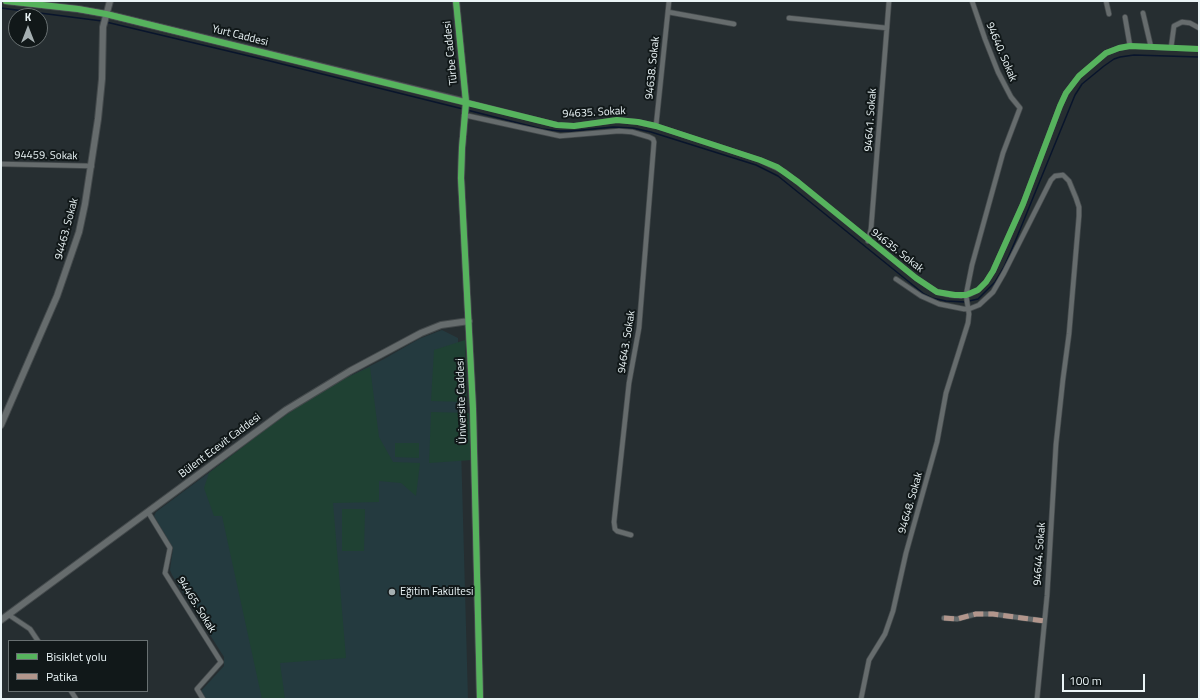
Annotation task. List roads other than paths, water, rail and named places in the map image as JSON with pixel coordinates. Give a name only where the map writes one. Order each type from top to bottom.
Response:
[{"type":"street","name":"Yurt Caddesi","points":[[6,1],[78,9],[106,14],[466,102]]},
{"type":"street","name":"94463. Sokak","points":[[1,425],[57,296],[79,232],[92,166],[100,100],[103,27],[110,1]]},
{"type":"street","name":"Türbe Caddesi","points":[[456,1],[466,102]]},
{"type":"street","name":"94638. Sokak","points":[[656,126],[669,1]]},
{"type":"street","name":"94641. Sokak","points":[[868,241],[871,229],[889,1]]},
{"type":"street","name":"94640. Sokak","points":[[966,295],[972,265],[1003,153],[1020,108],[1011,97],[998,72],[972,1]]},
{"type":"street","points":[[1106,1],[1109,14]]},
{"type":"street","points":[[668,12],[734,24]]},
{"type":"street","points":[[1143,13],[1151,47]]},
{"type":"street","points":[[1125,17],[1130,46]]},
{"type":"street","points":[[789,18],[887,28]]},
{"type":"street","points":[[1171,48],[1174,26],[1182,22],[1190,23],[1199,28]]},
{"type":"street","points":[[896,279],[927,300],[950,307],[969,309],[966,295],[974,292],[982,286],[993,271],[1023,204],[1060,106],[1072,84],[1089,66],[1106,53],[1119,48],[1130,46],[1199,49]]},
{"type":"street","name":"Üniversite Caddesi","points":[[466,102],[461,178],[473,409],[480,699]]},
{"type":"street","name":"94635. Sokak","points":[[466,102],[558,125],[574,126],[617,120],[638,122],[656,126],[760,160],[777,167],[798,182],[868,241],[928,287],[944,294],[966,295]]},
{"type":"street","name":"94635. Sokak","points":[[464,115],[560,136],[619,131],[639,134],[653,139]]},
{"type":"street","name":"94643. Sokak","points":[[631,535],[617,531],[615,529],[614,522],[629,383],[639,328],[650,181],[654,150],[653,139]]},
{"type":"street","name":"94459. Sokak","points":[[1,164],[92,166]]},
{"type":"street","name":"94644. Sokak","points":[[969,309],[979,306],[993,292],[1014,255],[1048,185],[1055,176],[1063,175],[1069,181],[1072,188],[1079,207],[1079,216],[1070,328],[1056,444],[1037,699]]},
{"type":"street","name":"94648. Sokak","points":[[861,699],[869,660],[885,634],[891,617],[906,553],[937,442],[946,393],[968,323],[969,309]]},
{"type":"street","name":"Bülent Ecevit Caddesi","points":[[1,620],[269,422],[322,387],[376,356],[421,333],[441,325],[469,321]]},
{"type":"street","name":"94465. Sokak","points":[[148,512],[170,548],[165,573],[221,662],[197,689],[203,699]]},
{"type":"street","points":[[944,618],[957,619],[976,614],[993,614],[1044,621]]},
{"type":"street","points":[[9,615],[30,629],[37,640]]},
{"type":"waterway","points":[[1,8],[102,21]]},
{"type":"waterway","points":[[106,22],[463,109]]},
{"type":"waterway","points":[[969,301],[978,299],[995,282],[1004,267],[1075,95],[1082,84],[1104,66],[1120,57],[1134,55],[1199,57]]},
{"type":"waterway","points":[[467,110],[542,129],[560,131],[613,127],[633,128],[651,132],[756,165],[778,176],[924,294],[932,298],[946,301],[965,302]]},
{"type":"place","name":"Eğitim Fakültesi","points":[[392,592]]}]
